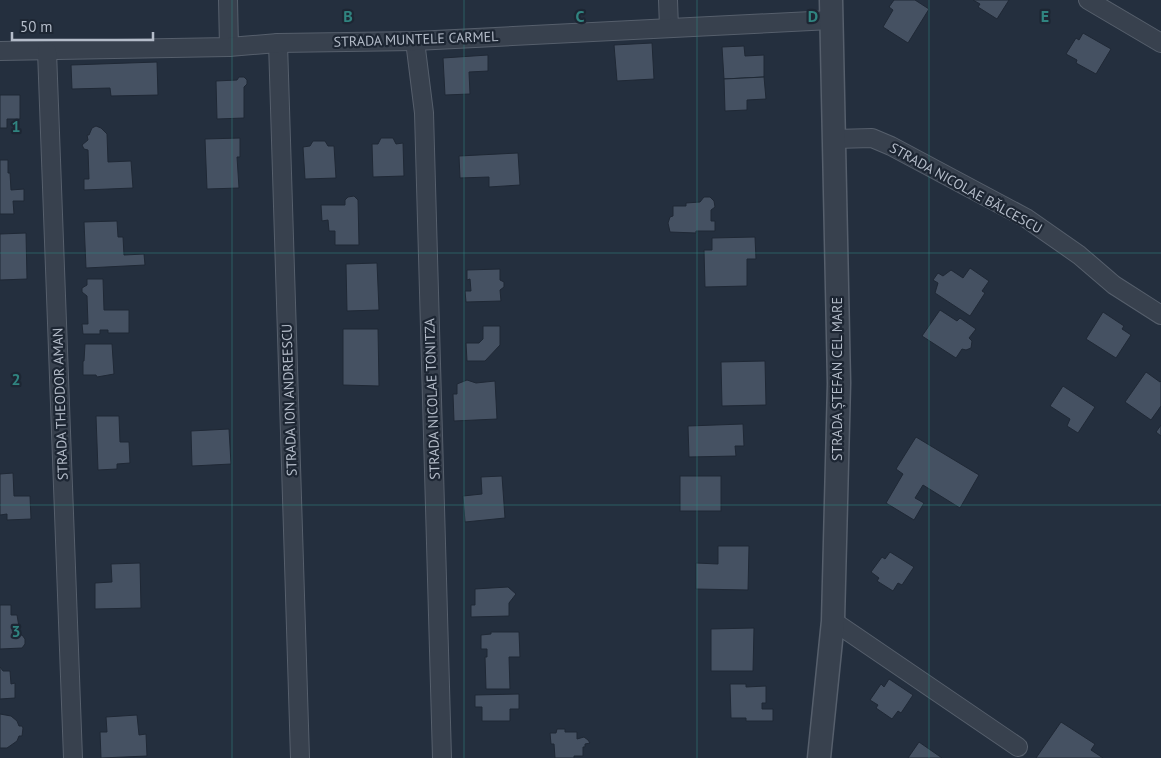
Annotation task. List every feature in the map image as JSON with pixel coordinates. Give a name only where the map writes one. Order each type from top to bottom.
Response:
[{"type":"street","points":[[228,0],[229,47]]},
{"type":"street","points":[[668,0],[669,28]]},
{"type":"street","points":[[1088,0],[1161,43]]},
{"type":"street","name":"STRADA MUNTELE CARMEL","points":[[0,52],[229,47],[278,43],[415,41],[669,28],[831,10]]},
{"type":"street","name":"STRADA ȘTEFAN CEL MARE","points":[[820,758],[834,621],[839,384],[831,10]]},
{"type":"street","name":"STRADA NICOLAE TONITZA","points":[[415,41],[424,113],[442,758]]},
{"type":"street","name":"STRADA ION ANDREESCU","points":[[278,43],[300,758]]},
{"type":"street","name":"STRADA THEODOR AMAN","points":[[47,51],[73,758]]},
{"type":"street","name":"STRADA NICOLAE BĂLCESCU","points":[[835,138],[872,138],[891,146],[1026,218],[1079,255],[1114,285],[1161,316]]},
{"type":"street","points":[[834,621],[1018,747]]},
{"type":"building","points":[[894,0],[915,0],[929,9],[908,43],[883,27],[893,10],[889,7]]},
{"type":"building","points":[[973,0],[1009,0],[997,19],[978,7],[980,4]]},
{"type":"building","points":[[1083,33],[1111,49],[1096,74],[1076,63],[1077,60],[1066,54],[1076,38],[1079,40]]},
{"type":"building","points":[[652,43],[654,79],[617,81],[614,45]]},
{"type":"building","points":[[744,46],[745,56],[764,55],[764,77],[724,79],[722,47]]},
{"type":"building","points":[[488,55],[488,71],[469,72],[470,94],[445,95],[443,58]]},
{"type":"building","points":[[157,62],[158,95],[111,96],[110,88],[72,89],[71,65]]},
{"type":"building","points":[[239,77],[244,77],[247,80],[247,84],[244,87],[244,118],[217,119],[216,81],[237,80]]},
{"type":"building","points":[[764,77],[766,99],[747,100],[747,110],[725,111],[724,79]]},
{"type":"building","points":[[0,95],[20,95],[20,119],[7,119],[7,128],[0,128]]},
{"type":"building","points":[[96,126],[107,134],[108,162],[131,161],[133,188],[84,190],[84,179],[89,179],[88,150],[84,149],[82,145],[88,140],[87,135],[89,135],[92,128]]},
{"type":"building","points":[[240,138],[240,157],[237,157],[239,188],[207,189],[205,139]]},
{"type":"building","points":[[381,138],[393,138],[396,144],[403,143],[404,176],[373,177],[372,144],[378,144]]},
{"type":"building","points":[[313,141],[325,141],[328,146],[334,146],[336,178],[305,179],[303,147],[310,146]]},
{"type":"building","points":[[518,153],[520,185],[489,187],[489,177],[460,178],[459,156]]},
{"type":"building","points":[[0,160],[8,160],[11,190],[24,189],[24,201],[13,201],[14,214],[0,214]]},
{"type":"building","points":[[354,196],[358,200],[359,245],[335,245],[335,231],[329,231],[328,220],[322,221],[321,205],[345,205],[345,200],[348,197]]},
{"type":"building","points":[[704,197],[710,197],[714,201],[715,207],[711,210],[711,221],[715,221],[715,231],[696,231],[696,233],[670,232],[668,223],[670,217],[673,216],[673,206],[686,206],[686,203],[700,202]]},
{"type":"building","points":[[117,221],[118,237],[123,237],[124,255],[144,254],[145,265],[86,268],[84,222]]},
{"type":"building","points":[[26,233],[27,279],[0,280],[0,234]]},
{"type":"building","points":[[755,237],[756,259],[747,259],[747,286],[705,287],[704,250],[712,250],[712,238]]},
{"type":"building","points":[[377,263],[379,310],[347,311],[346,264]]},
{"type":"building","points":[[970,268],[989,281],[982,291],[985,293],[970,316],[935,293],[938,283],[933,280],[938,273],[943,276],[951,270],[963,278]]},
{"type":"building","points":[[500,269],[500,280],[504,282],[504,287],[500,290],[501,301],[466,302],[465,291],[471,291],[470,279],[467,280],[467,270]]},
{"type":"building","points":[[87,279],[103,279],[104,310],[129,310],[129,333],[108,333],[108,330],[100,330],[100,334],[83,334],[82,324],[88,324],[87,296],[82,292],[82,288],[87,285]]},
{"type":"building","points":[[940,310],[957,321],[960,318],[976,329],[969,338],[972,341],[971,348],[962,349],[956,358],[922,336]]},
{"type":"building","points":[[1103,312],[1124,326],[1122,329],[1131,335],[1116,358],[1086,339]]},
{"type":"building","points":[[483,326],[500,326],[500,345],[485,361],[467,361],[466,343],[479,343],[483,339]]},
{"type":"building","points":[[343,329],[378,329],[379,386],[343,385]]},
{"type":"building","points":[[85,344],[112,344],[114,374],[97,377],[96,375],[83,375]]},
{"type":"building","points":[[765,361],[766,405],[722,406],[721,362]]},
{"type":"building","points":[[1146,372],[1161,381],[1161,406],[1151,420],[1125,402]]},
{"type":"building","points":[[467,380],[476,383],[495,381],[497,419],[454,421],[453,394],[457,394],[457,384]]},
{"type":"building","points":[[1063,386],[1095,407],[1078,433],[1067,426],[1070,419],[1050,406]]},
{"type":"building","points":[[96,416],[119,416],[120,442],[129,442],[130,463],[117,464],[117,469],[98,470]]},
{"type":"building","points":[[743,424],[744,446],[735,446],[736,456],[689,457],[688,426]]},
{"type":"building","points":[[1161,425],[1161,436],[1156,432]]},
{"type":"building","points":[[229,429],[231,464],[192,466],[191,431]]},
{"type":"building","points":[[916,437],[979,475],[960,508],[923,485],[915,498],[924,503],[914,520],[886,503],[903,474],[896,469]]},
{"type":"building","points":[[13,473],[14,496],[30,496],[31,519],[7,520],[7,514],[0,515],[0,474]]},
{"type":"building","points":[[502,476],[505,518],[465,522],[463,496],[482,494],[481,477]]},
{"type":"building","points":[[680,476],[721,476],[721,511],[680,511]]},
{"type":"building","points":[[718,546],[749,546],[748,590],[696,589],[696,563],[718,564]]},
{"type":"building","points":[[890,552],[914,567],[902,585],[898,583],[893,591],[877,581],[879,578],[871,572],[882,557],[885,559]]},
{"type":"building","points":[[140,563],[141,608],[95,609],[95,583],[112,582],[111,564]]},
{"type":"building","points":[[508,587],[516,594],[509,603],[509,616],[471,617],[471,605],[475,605],[475,589]]},
{"type":"building","points":[[0,605],[11,605],[11,615],[17,615],[19,627],[17,627],[17,635],[22,635],[25,639],[25,644],[22,648],[0,649]]},
{"type":"building","points":[[754,628],[753,671],[711,671],[711,629]]},
{"type":"building","points":[[491,632],[519,632],[520,657],[509,657],[510,689],[486,689],[485,657],[487,657],[487,649],[481,649],[481,635],[491,634]]},
{"type":"building","points":[[0,667],[3,671],[10,671],[11,684],[15,683],[15,698],[0,699]]},
{"type":"building","points":[[889,679],[913,695],[901,713],[898,711],[892,719],[876,708],[878,705],[870,700],[881,684],[884,687]]},
{"type":"building","points":[[730,684],[746,684],[746,687],[766,686],[766,703],[762,703],[762,709],[773,709],[773,721],[746,721],[746,718],[731,718]]},
{"type":"building","points":[[519,694],[519,709],[510,709],[510,721],[482,721],[482,707],[475,707],[475,695]]},
{"type":"building","points":[[0,714],[11,716],[23,728],[22,736],[19,736],[17,741],[7,748],[0,748]]},
{"type":"building","points":[[137,715],[139,735],[146,734],[147,756],[101,758],[100,732],[107,732],[106,717]]},
{"type":"building","points":[[1061,722],[1095,744],[1091,750],[1103,758],[1036,758]]},
{"type":"building","points":[[557,729],[565,729],[565,732],[577,732],[577,739],[584,737],[588,740],[590,743],[585,744],[585,747],[583,747],[583,756],[555,758],[554,744],[551,744],[550,733],[556,733]]},
{"type":"building","points":[[919,742],[942,758],[908,758]]}]
